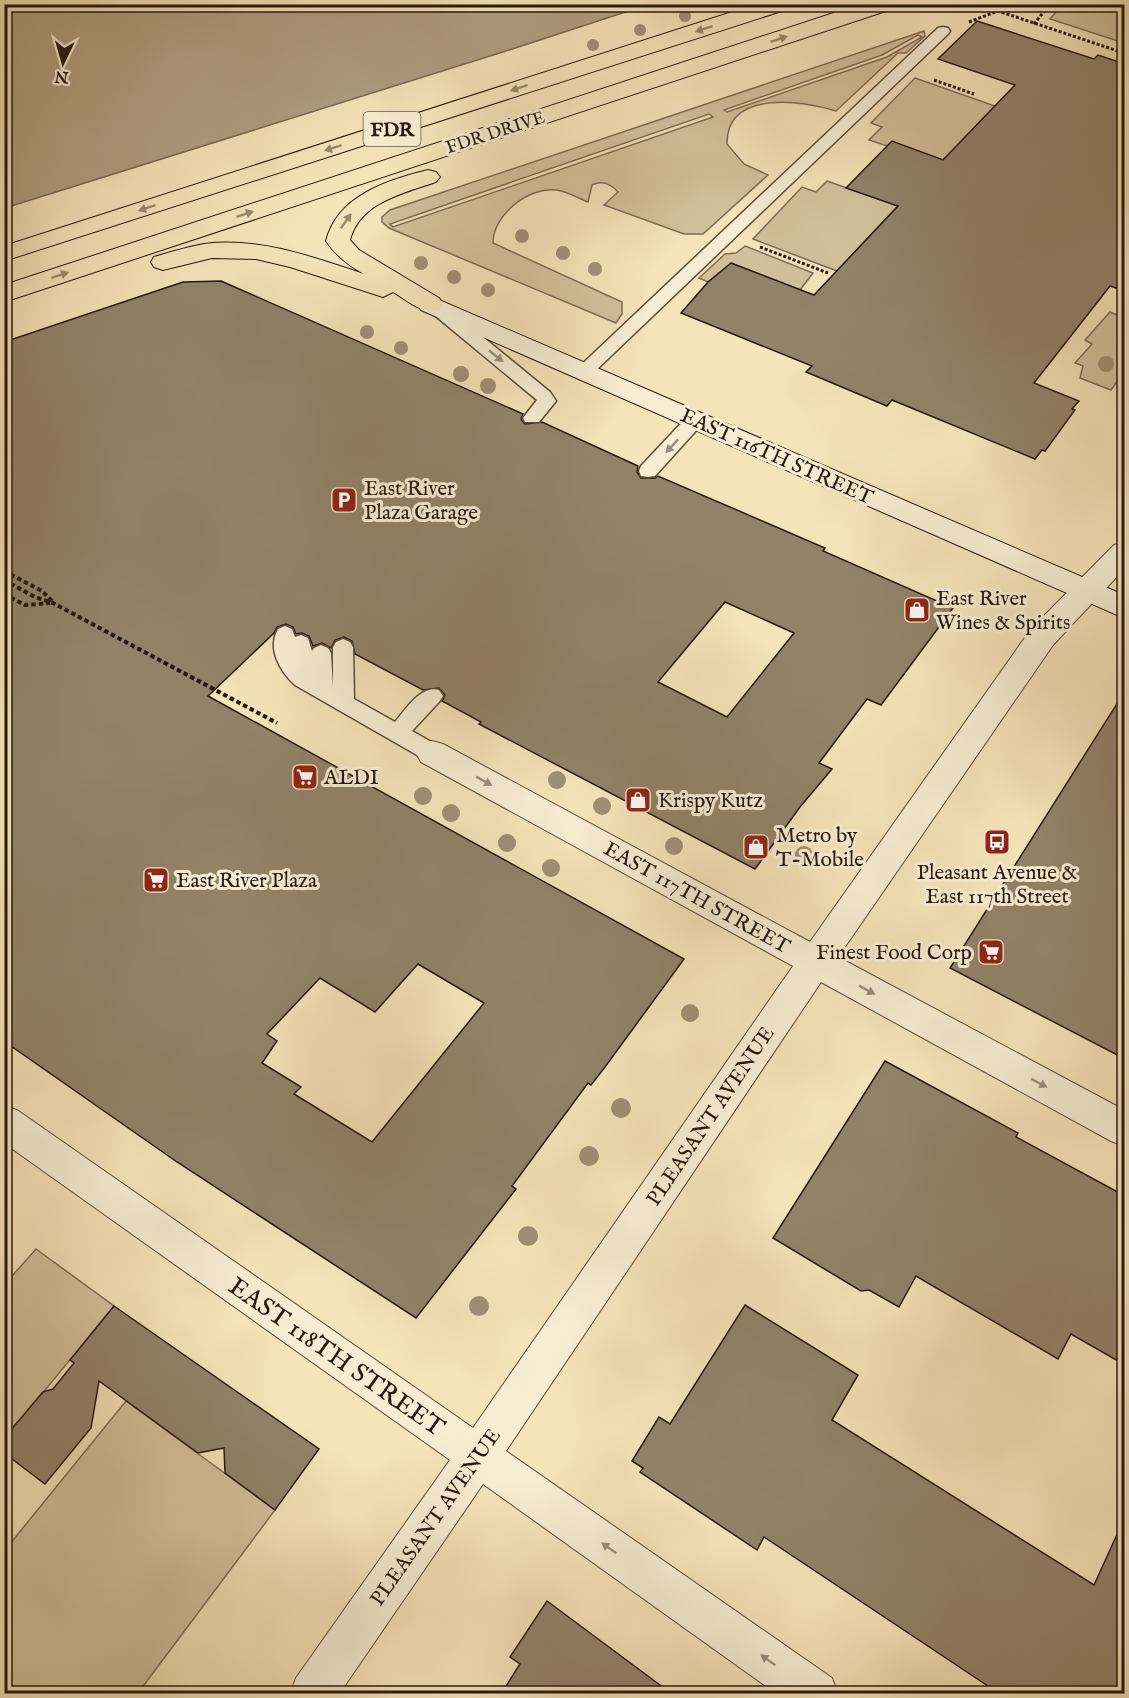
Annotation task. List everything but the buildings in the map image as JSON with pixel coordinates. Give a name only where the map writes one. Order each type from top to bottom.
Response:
[{"type":"highway","name":"FDR DRIVE","points":[[4,254],[780,4]]},
{"type":"highway","name":"FDR DRIVE","points":[[4,294],[884,4]]},
{"type":"highway","points":[[432,305],[343,249],[338,241],[339,233],[348,215],[368,201],[401,186],[563,131],[664,77]]},
{"type":"highway","points":[[4,315],[187,255],[238,250],[291,260],[432,305]]},
{"type":"street","name":"EAST 116TH STREET","points":[[432,305],[1125,607]]},
{"type":"street","name":"PLEASANT AVENUE","points":[[312,1694],[1042,637],[1125,552]]},
{"type":"street","name":"EAST 117TH STREET","points":[[432,753],[1125,1129]]},
{"type":"street","name":"EAST 118TH STREET","points":[[4,1122],[816,1694]]},
{"type":"lane","points":[[585,371],[943,31]]},
{"type":"lane","points":[[432,305],[544,396],[547,401],[545,406],[532,418]]},
{"type":"lane","points":[[648,471],[695,420]]},
{"type":"lane","name":"EAST 117TH STREET","points":[[293,639],[284,652],[288,668],[302,679],[432,753]]},
{"type":"lane","points":[[343,647],[344,702]]},
{"type":"lane","points":[[321,653],[321,690]]},
{"type":"lane","points":[[397,733],[432,696]]},
{"type":"path","points":[[1034,24],[1050,4]]},
{"type":"path","points":[[943,31],[998,11],[1125,53]]},
{"type":"path","points":[[729,235],[828,273]]},
{"type":"path","points":[[4,571],[42,591],[53,603]]},
{"type":"path","points":[[4,580],[35,597],[53,603],[277,723]]},
{"type":"path","points":[[4,594],[25,605],[53,603]]},
{"type":"shaded area","points":[[5,4],[647,4],[647,5],[5,208]]},
{"type":"shaded area","points":[[1063,4],[1124,5],[1124,43],[1050,19]]},
{"type":"shaded area","points":[[924,31],[925,36],[906,53],[898,53],[836,111],[786,102],[752,107],[739,115],[730,127],[727,144],[744,164],[768,175],[703,234],[684,234],[604,205],[618,192],[603,183],[592,185],[588,202],[568,193],[545,190],[534,193],[514,205],[499,222],[493,243],[622,302],[622,314],[616,323],[389,228],[382,222],[382,217],[390,210]],"holes":[[[918,35],[922,37],[887,57],[727,112],[724,110],[882,55]],[[709,114],[713,117],[393,227],[390,224]]]},
{"type":"shaded area","points":[[915,78],[995,106],[943,160],[896,143],[890,143],[887,146],[869,140],[882,127],[871,123]]},
{"type":"shaded area","points":[[827,181],[898,206],[837,271],[753,239],[802,187],[816,192]]},
{"type":"shaded area","points":[[745,246],[813,273],[800,290],[732,263],[708,282],[699,278],[725,254],[736,253]]},
{"type":"shaded area","points":[[1110,312],[1124,318],[1124,372],[1111,390],[1080,378],[1083,366],[1075,363],[1092,344],[1085,340]]},
{"type":"shaded area","points":[[36,1249],[114,1306],[5,1439],[5,1284]]},
{"type":"shaded area","points":[[126,1401],[275,1510],[138,1693],[5,1694],[5,1550]]},
{"type":"place","name":"East River Plaza Garage","points":[[344,500]]},
{"type":"place","name":"East River Wines & Spirits","points":[[917,610]]},
{"type":"place","name":"ALDI","points":[[305,777]]},
{"type":"place","name":"Krispy Kutz","points":[[638,800]]},
{"type":"place","name":"Pleasant Avenue & East 117th Street","points":[[997,842]]},
{"type":"place","name":"Metro by T-Mobile","points":[[756,847]]},
{"type":"place","name":"East River Plaza","points":[[156,880]]},
{"type":"place","name":"Finest Food Corp","points":[[991,952]]}]
